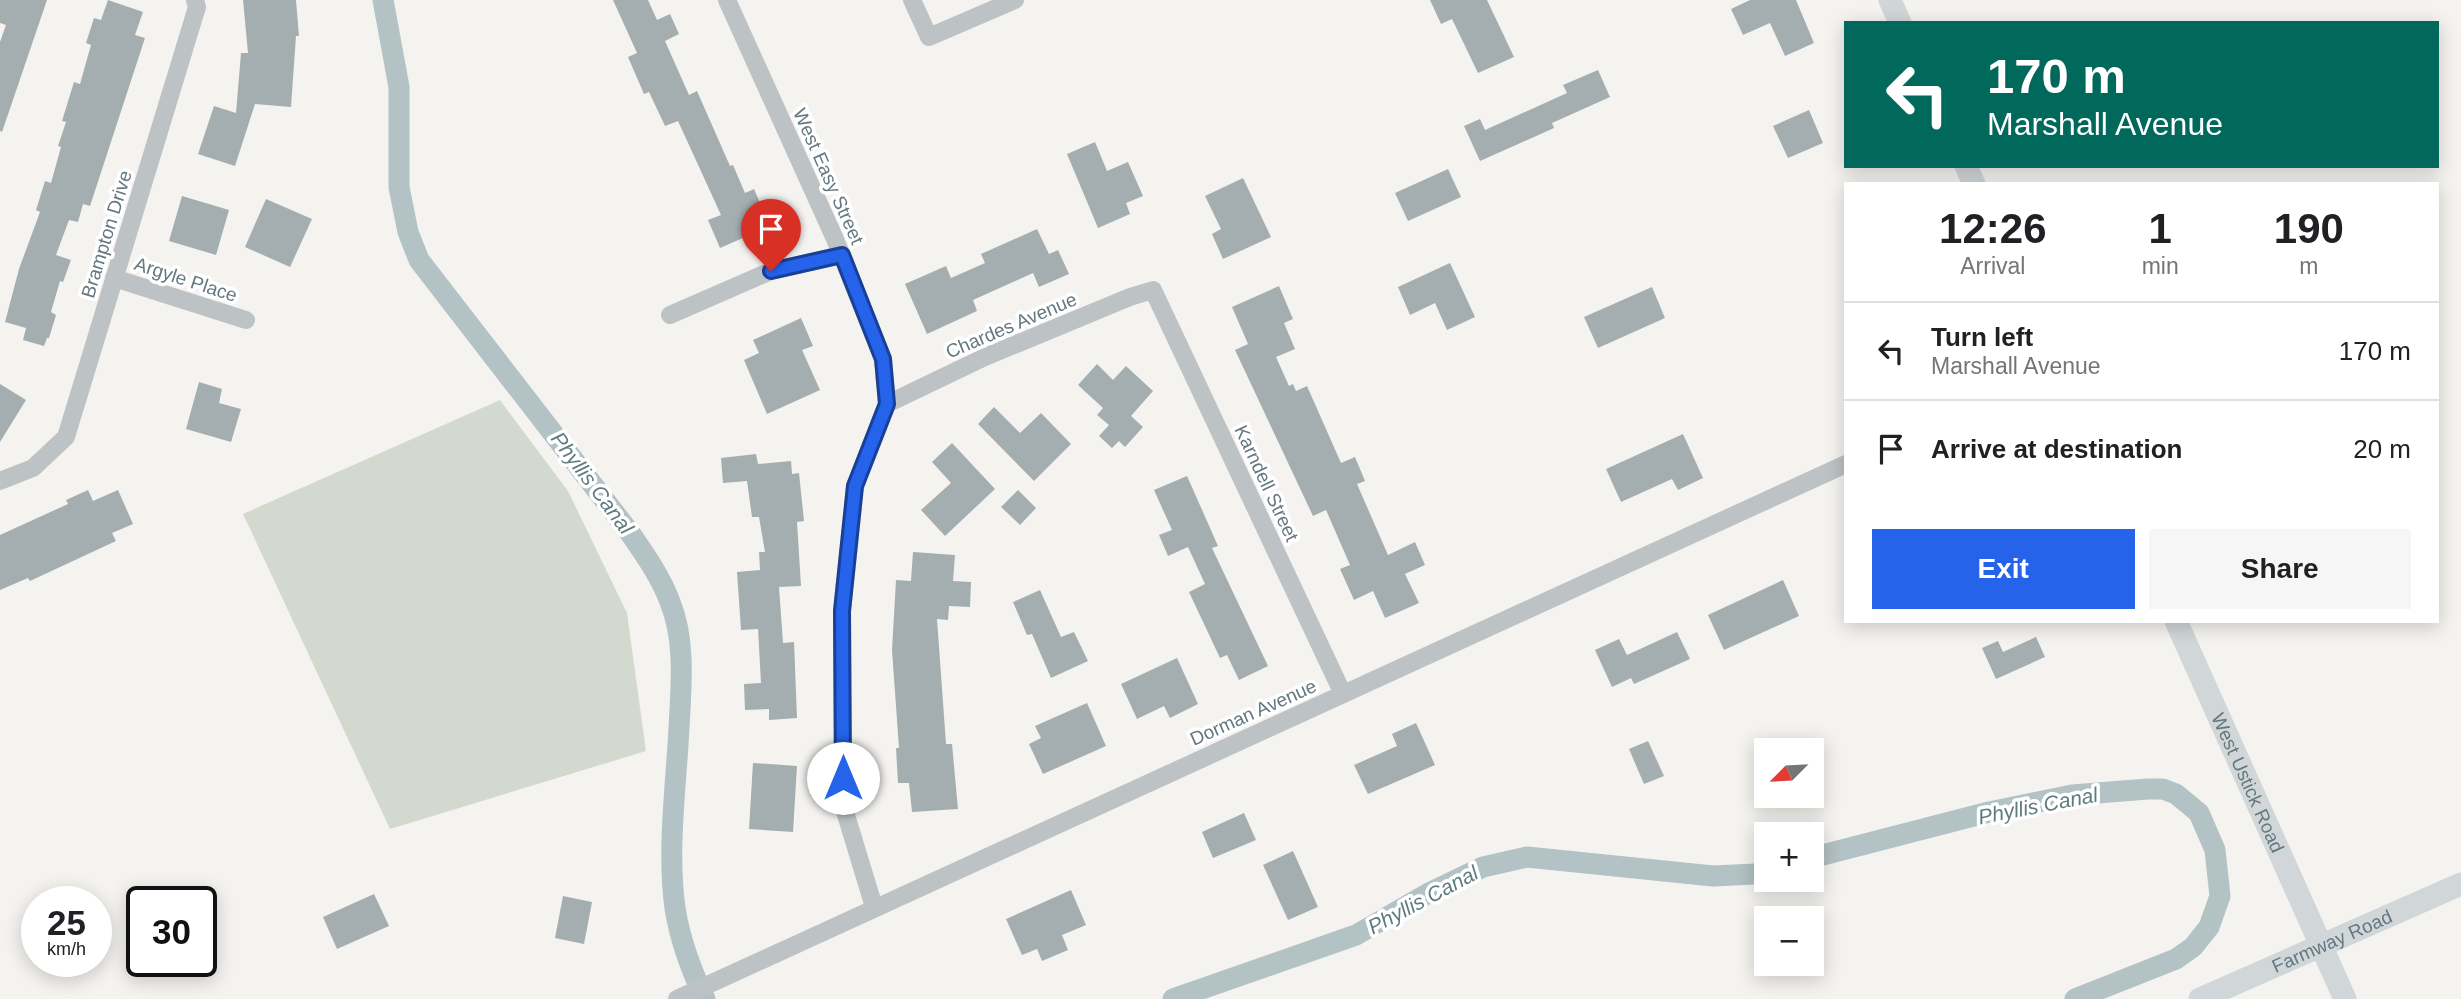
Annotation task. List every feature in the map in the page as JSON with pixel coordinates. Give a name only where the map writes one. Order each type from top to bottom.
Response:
[{"type":"main road","points":[[1890,0],[1899,21]]},
{"type":"main road","name":"West Ustick Road","points":[[2177,623],[2345,999]]},
{"type":"main road","name":"Farmway Road","points":[[2200,999],[2461,884]]},
{"type":"street","name":"Brampton Drive","points":[[0,481],[33,468],[66,437],[197,6],[195,0]]},
{"type":"street","name":"West Easy Street","points":[[727,0],[842,255],[883,359],[887,404],[855,486],[842,611],[843,806],[874,907]]},
{"type":"street","points":[[912,0],[929,37],[1015,0]]},
{"type":"street","points":[[670,315],[771,271],[842,255]]},
{"type":"street","name":"Argyle Place","points":[[114,278],[246,320]]},
{"type":"street","name":"Chardes Avenue","points":[[887,404],[985,356],[1153,290]]},
{"type":"street","name":"Karndell Street","points":[[1153,290],[1343,694]]},
{"type":"street","name":"Dorman Avenue","points":[[684,996],[1844,465]]},
{"type":"shaded area","points":[[500,400],[568,491],[627,613],[646,751],[390,829],[243,514]]},
{"type":"building","points":[[0,0],[47,0],[2,132],[0,42],[6,25],[0,23]]},
{"type":"building","points":[[108,0],[143,12],[135,35],[145,38],[90,206],[83,204],[78,222],[69,220],[56,255],[71,260],[63,282],[60,281],[51,312],[56,315],[44,346],[23,340],[26,328],[5,322],[19,269],[40,212],[36,210],[45,181],[51,183],[66,122],[62,121],[74,82],[80,84],[91,45],[86,43],[94,18],[101,20]]},
{"type":"building","points":[[243,0],[296,0],[299,36],[296,36],[291,107],[255,104],[235,166],[198,154],[214,106],[236,113],[241,53],[248,53]]},
{"type":"building","points":[[613,0],[648,0],[657,20],[670,14],[679,34],[665,41],[689,95],[697,91],[730,166],[733,165],[745,193],[754,189],[770,226],[720,248],[708,220],[721,215],[678,121],[665,126],[649,92],[644,94],[628,57],[637,53]]},
{"type":"building","points":[[1430,0],[1487,0],[1514,57],[1478,73],[1452,19],[1441,24]]},
{"type":"building","points":[[1750,0],[1796,0],[1814,43],[1785,56],[1770,23],[1743,35],[1731,9]]},
{"type":"building","points":[[1598,70],[1610,97],[1552,123],[1554,128],[1480,161],[1464,126],[1480,119],[1485,130],[1567,93],[1563,85]]},
{"type":"building","points":[[1809,110],[1823,143],[1788,158],[1773,126]]},
{"type":"building","points":[[1095,142],[1107,171],[1128,162],[1143,196],[1126,203],[1130,214],[1098,228],[1067,154]]},
{"type":"building","points":[[1448,169],[1461,197],[1408,221],[1395,193]]},
{"type":"building","points":[[1243,178],[1271,237],[1223,259],[1212,234],[1221,229],[1205,196]]},
{"type":"building","points":[[182,196],[229,210],[216,255],[169,241]]},
{"type":"building","points":[[266,199],[312,219],[290,267],[245,247]]},
{"type":"building","points":[[1037,229],[1049,254],[1058,250],[1069,274],[1039,287],[1033,273],[973,300],[977,311],[927,334],[905,284],[946,266],[951,278],[985,263],[981,254]]},
{"type":"building","points":[[1450,263],[1475,317],[1447,330],[1435,303],[1410,315],[1398,287]]},
{"type":"building","points":[[1279,286],[1293,319],[1284,323],[1295,349],[1276,357],[1289,386],[1293,384],[1296,391],[1307,386],[1341,463],[1355,457],[1365,481],[1357,484],[1388,555],[1415,542],[1425,565],[1405,574],[1419,603],[1385,618],[1373,591],[1354,600],[1340,569],[1350,565],[1326,510],[1313,516],[1235,350],[1248,344],[1232,307]]},
{"type":"building","points":[[1652,287],[1665,318],[1598,348],[1584,317]]},
{"type":"building","points":[[801,318],[813,346],[802,350],[820,390],[767,414],[744,360],[759,353],[753,340]]},
{"type":"building","points":[[1097,364],[1113,380],[1126,366],[1153,391],[1131,416],[1143,427],[1125,447],[1119,441],[1112,448],[1099,436],[1109,425],[1097,415],[1103,408],[1078,385]]},
{"type":"building","points":[[199,382],[222,389],[219,403],[241,409],[231,442],[186,429]]},
{"type":"building","points":[[0,384],[26,400],[0,442]]},
{"type":"building","points":[[994,407],[1020,433],[1041,413],[1071,444],[1034,481],[978,424]]},
{"type":"building","points":[[1683,434],[1703,478],[1678,490],[1672,479],[1621,502],[1606,469]]},
{"type":"building","points":[[952,443],[995,489],[945,536],[921,510],[951,483],[932,462]]},
{"type":"building","points":[[756,454],[758,464],[791,461],[792,474],[799,473],[804,521],[797,522],[801,586],[779,587],[783,643],[794,642],[797,718],[769,720],[769,709],[745,710],[744,684],[761,683],[758,629],[741,630],[737,572],[760,570],[759,552],[765,552],[759,517],[752,517],[747,481],[723,483],[721,458]]},
{"type":"building","points":[[1187,476],[1218,546],[1212,548],[1268,666],[1239,680],[1227,655],[1220,658],[1189,592],[1205,584],[1188,547],[1168,556],[1159,535],[1172,530],[1154,490]]},
{"type":"building","points":[[88,490],[93,501],[118,490],[133,524],[112,533],[116,541],[30,581],[28,578],[0,590],[0,535],[68,504],[66,500]]},
{"type":"building","points":[[1018,490],[1036,508],[1020,525],[1001,507]]},
{"type":"building","points":[[913,552],[955,555],[953,581],[971,582],[970,607],[949,606],[948,620],[937,619],[946,744],[952,744],[958,809],[912,812],[909,783],[898,783],[896,748],[899,748],[892,650],[896,580],[911,581]]},
{"type":"building","points":[[1783,580],[1799,616],[1724,650],[1708,615]]},
{"type":"building","points":[[1040,590],[1061,637],[1074,632],[1088,661],[1051,678],[1032,634],[1027,635],[1013,602]]},
{"type":"building","points":[[1677,632],[1690,659],[1634,684],[1631,678],[1612,687],[1595,650],[1619,639],[1627,655]]},
{"type":"building","points":[[2036,637],[2045,657],[1996,679],[1982,648],[1998,641],[2003,652]]},
{"type":"building","points":[[1177,658],[1198,704],[1170,718],[1164,706],[1137,719],[1121,684]]},
{"type":"building","points":[[1087,703],[1106,746],[1043,774],[1029,744],[1041,738],[1035,726]]},
{"type":"building","points":[[1416,723],[1435,765],[1368,794],[1354,765],[1397,746],[1392,734]]},
{"type":"building","points":[[1648,741],[1664,776],[1644,784],[1629,749]]},
{"type":"building","points":[[753,763],[797,766],[793,832],[749,829]]},
{"type":"building","points":[[1244,813],[1256,840],[1213,858],[1202,832]]},
{"type":"building","points":[[1293,851],[1318,907],[1288,920],[1263,865]]},
{"type":"building","points":[[1071,890],[1086,925],[1062,935],[1068,950],[1042,961],[1037,949],[1022,955],[1006,919]]},
{"type":"building","points":[[374,894],[389,926],[337,949],[323,917]]},
{"type":"building","points":[[563,896],[592,902],[584,944],[555,938]]},
{"type":"waterway","name":"Phyllis Canal","points":[[383,0],[399,87],[399,187],[408,232],[419,260],[630,533],[662,584],[675,617],[681,680],[673,818],[673,886],[683,943],[705,999]]},
{"type":"waterway","name":"Phyllis Canal","points":[[1824,855],[1989,812],[2072,795],[2148,789],[2163,789],[2176,794],[2199,813],[2215,850],[2220,896],[2209,927],[2193,947],[2176,959],[2075,999]]},
{"type":"waterway","name":"Phyllis Canal","points":[[1173,999],[1356,935],[1427,894],[1483,867],[1527,857],[1713,876],[1754,874]]},
{"type":"route","points":[[771,271],[842,255],[883,359],[887,404],[855,486],[842,611],[843,778]]}]
